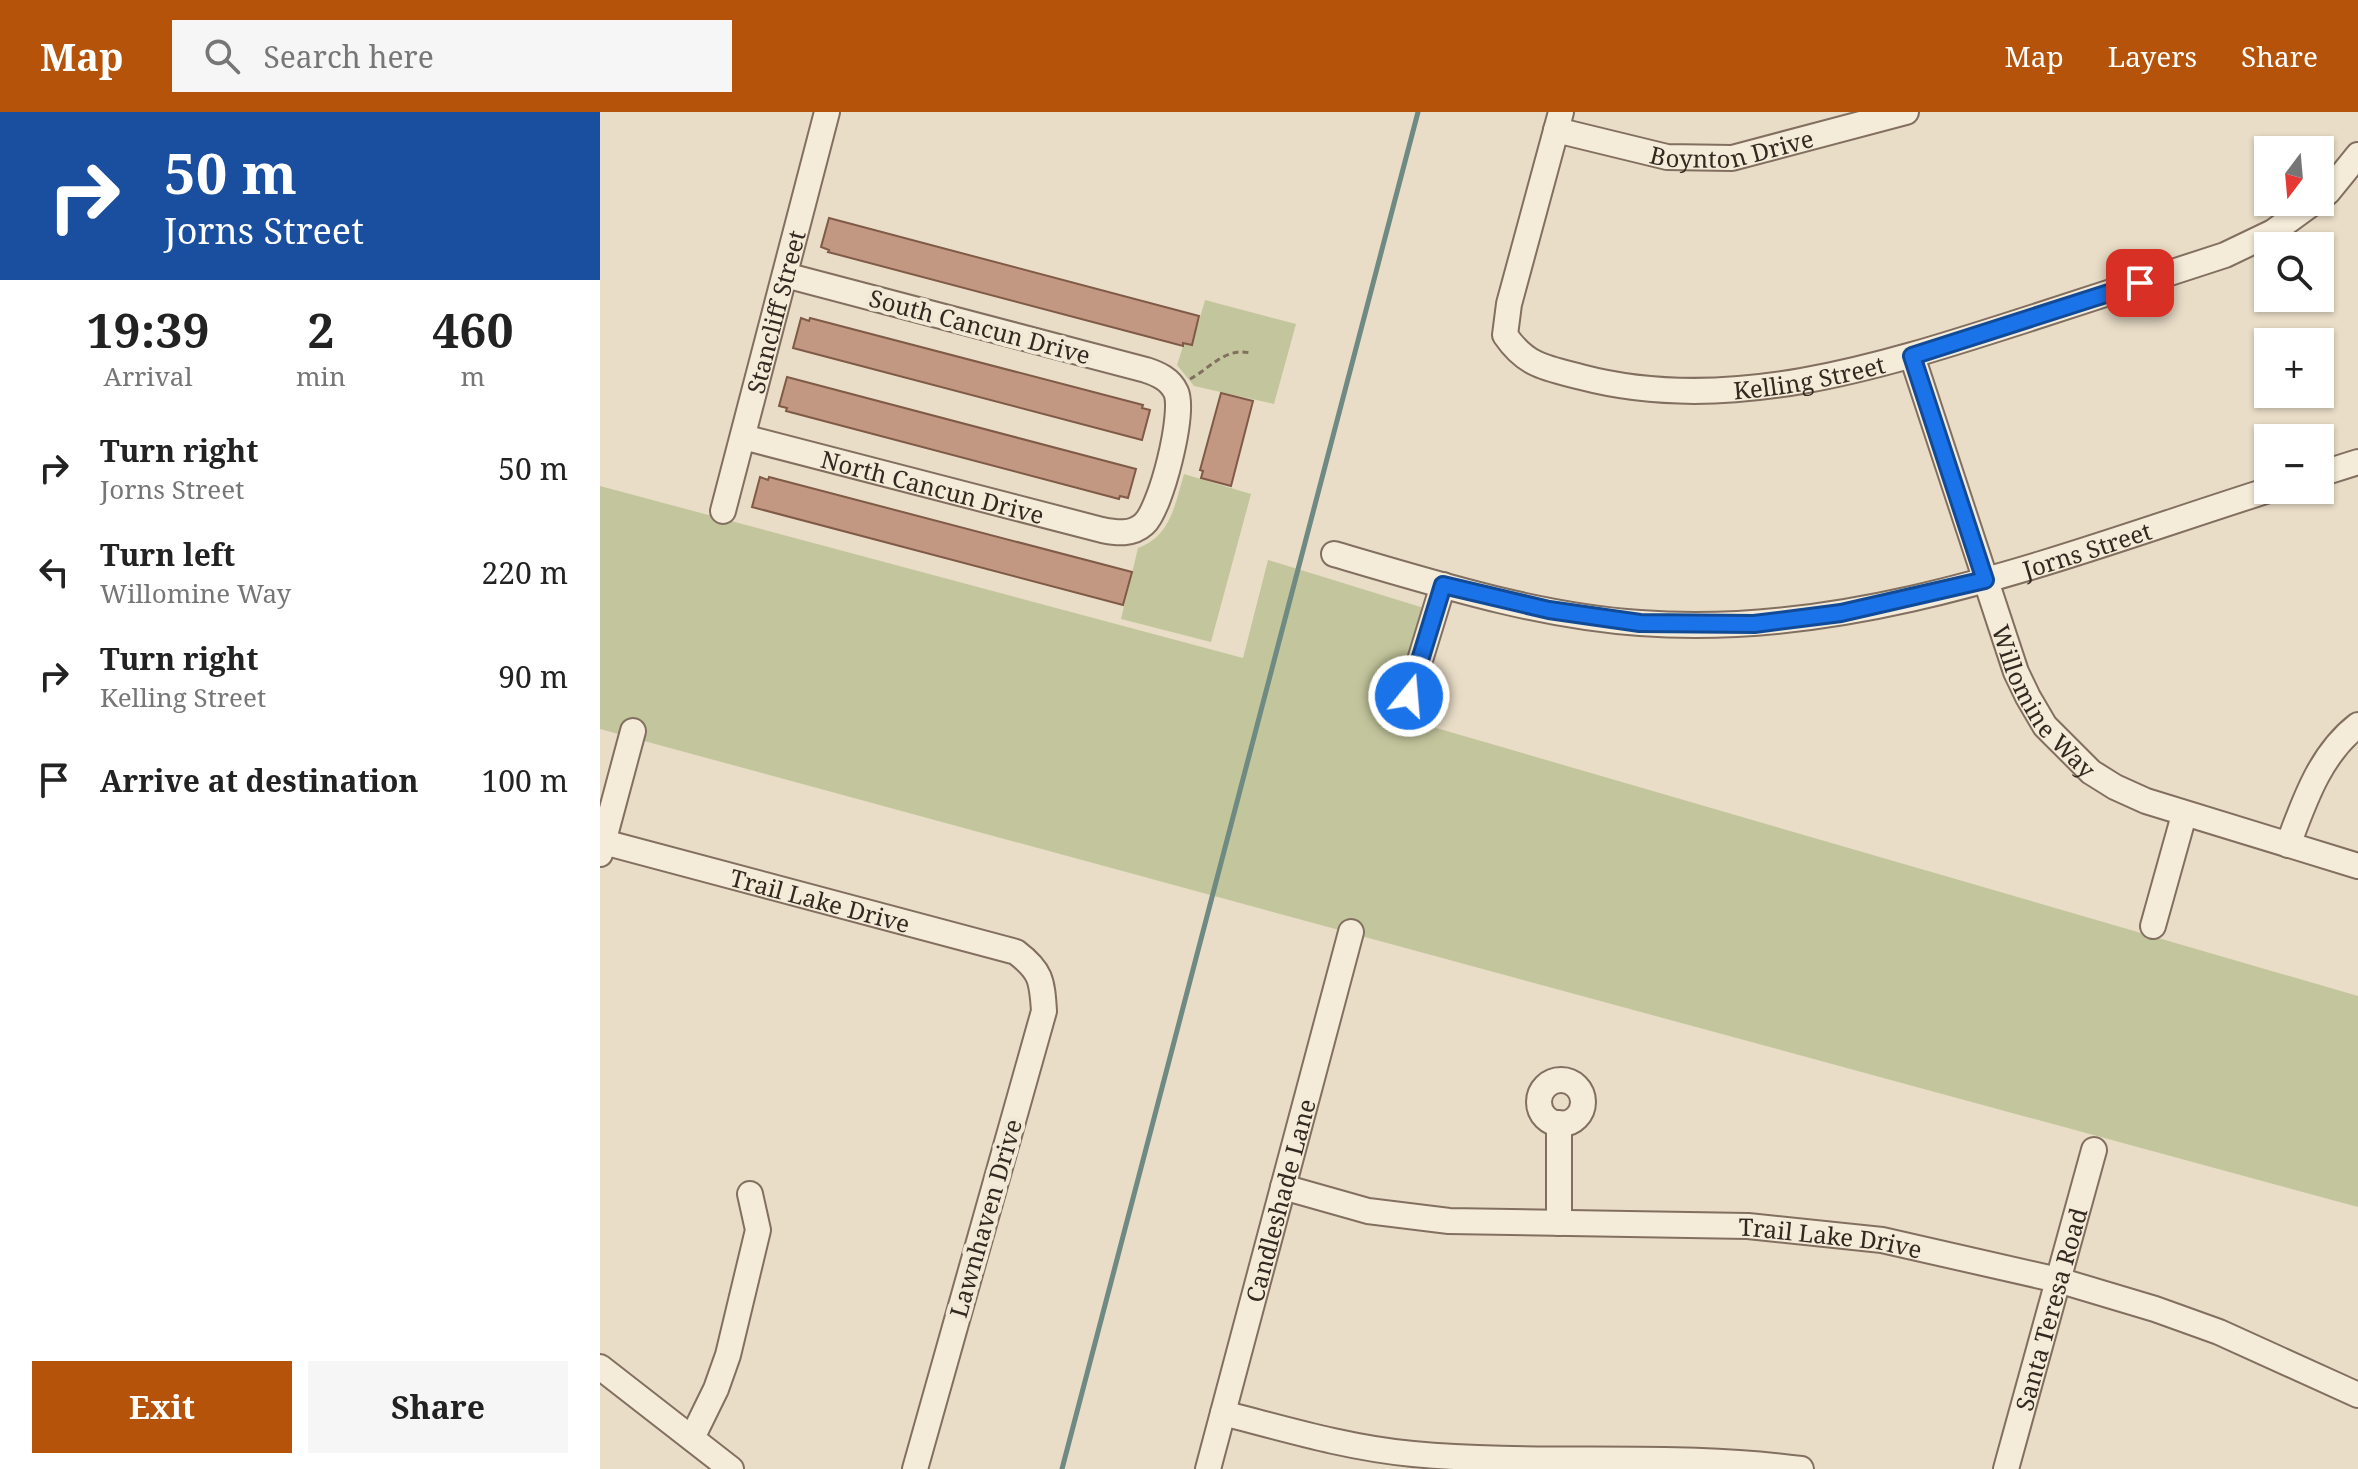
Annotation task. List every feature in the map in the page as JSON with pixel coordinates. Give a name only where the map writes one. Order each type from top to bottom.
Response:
[{"type":"street","name":"Stancliff Street","points":[[723,511],[827,112]]},
{"type":"street","name":"Boynton Drive","points":[[1558,121],[1667,157],[1732,158],[1906,112]]},
{"type":"street","name":"Kelling Street","points":[[1558,121],[1509,304],[1505,335],[1517,353],[1543,367],[1596,381],[1657,391],[1755,389],[1912,356],[2225,255],[2273,232],[2295,216]]},
{"type":"street","points":[[2334,185],[2358,155]]},
{"type":"street","name":"South Cancun Drive","points":[[785,275],[1146,370],[1180,382]]},
{"type":"street","name":"Willomine Way","points":[[1912,356],[2016,672],[2045,726],[2091,772],[2115,787],[2184,815],[2358,866]]},
{"type":"street","name":"North Cancun Drive","points":[[743,437],[1102,530],[1125,532],[1140,528],[1156,508],[1178,419],[1180,382]]},
{"type":"street","points":[[2334,470],[2358,462]]},
{"type":"street","name":"Jorns Street","points":[[1334,554],[1443,585],[1549,610],[1640,623],[1754,624],[1841,613],[1985,580],[2254,495]]},
{"type":"street","points":[[1409,696],[1443,585]]},
{"type":"street","points":[[2288,845],[2306,795],[2333,750],[2358,725]]},
{"type":"street","points":[[601,846],[633,731]]},
{"type":"street","points":[[2153,926],[2184,815]]},
{"type":"street","name":"Trail Lake Drive","points":[[601,846],[1016,952],[1036,967]]},
{"type":"street","name":"Candleshade Lane","points":[[1208,1469],[1351,932]]},
{"type":"street","name":"Lawnhaven Drive","points":[[915,1469],[1044,1011],[1043,987],[1036,967]]},
{"type":"street","points":[[1559,1123],[1559,1223]]},
{"type":"street","name":"Santa Teresa Road","points":[[2006,1469],[2094,1150]]},
{"type":"street","name":"Trail Lake Drive","points":[[1283,1187],[1368,1211],[1449,1221],[1748,1226],[1882,1240],[2058,1280],[2155,1309],[2219,1332],[2358,1395]]},
{"type":"street","points":[[692,1438],[716,1389],[732,1341],[758,1230],[750,1194]]},
{"type":"street","points":[[600,1367],[731,1469]]},
{"type":"street","points":[[1223,1413],[1322,1438],[1410,1454],[1727,1463],[1801,1469]]},
{"type":"path","points":[[1180,382],[1219,359],[1238,352],[1250,353]]},
{"type":"green space","points":[[1205,300],[1296,324],[1274,404],[1194,386],[1177,365],[1184,343],[1192,345]]},
{"type":"green space","points":[[1184,474],[1251,494],[1211,642],[1121,619],[1138,548],[1158,536],[1165,527]]},
{"type":"green space","points":[[600,486],[1243,658],[1268,560],[1424,608],[1388,714],[2358,996],[2358,1207],[600,729]]},
{"type":"building","points":[[829,218],[1199,316],[1192,345],[1183,343],[1183,346],[828,252],[821,247]]},
{"type":"building","points":[[801,318],[1143,405],[1142,408],[1150,410],[1142,440],[793,348]]},
{"type":"building","points":[[787,377],[1136,469],[1128,498],[1120,496],[1119,499],[786,411],[787,408],[779,406]]},
{"type":"building","points":[[1221,393],[1253,401],[1231,486],[1201,478],[1203,471],[1200,470]]},
{"type":"building","points":[[760,477],[1132,572],[1123,605],[752,507]]},
{"type":"waterway","points":[[1062,1469],[1418,112]]},
{"type":"route","points":[[1409,696],[1443,585],[1549,610],[1640,623],[1754,624],[1841,613],[1985,580],[1912,356],[2140,283]]}]
